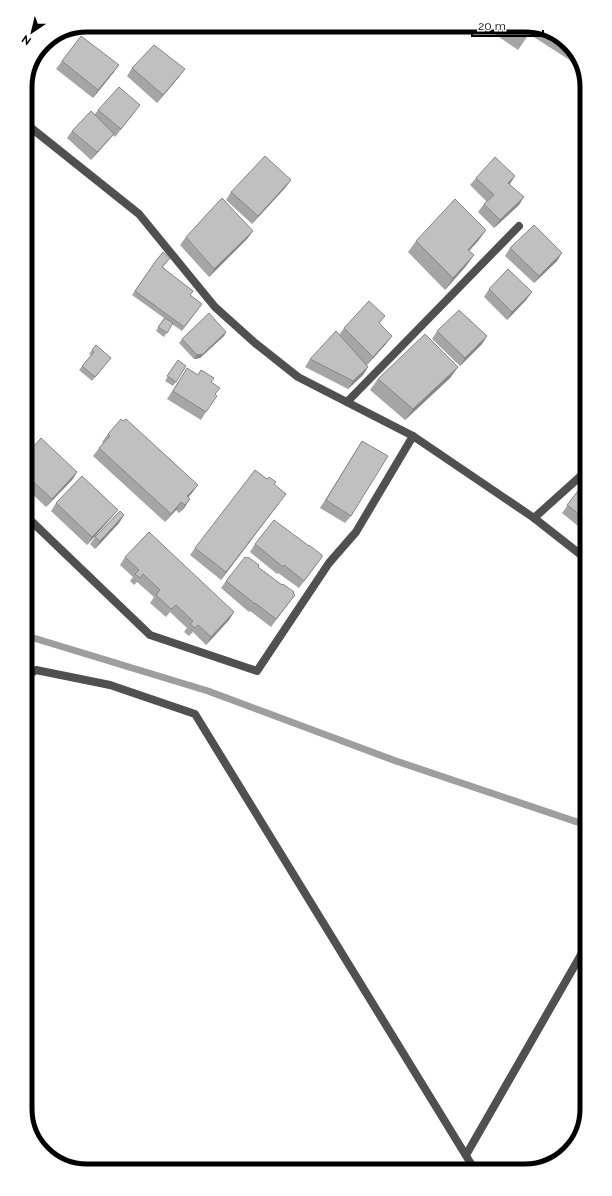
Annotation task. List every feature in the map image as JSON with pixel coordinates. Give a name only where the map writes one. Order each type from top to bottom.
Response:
[{"type":"street","points":[[32,129],[139,214],[215,307],[255,343],[298,376],[413,436],[534,518],[580,554]]},
{"type":"street","points":[[347,402],[519,226]]},
{"type":"street","points":[[32,522],[150,635],[257,671],[329,563],[356,532],[413,436]]},
{"type":"street","points":[[534,518],[580,477]]},
{"type":"street","points":[[32,672],[36,670],[110,685],[195,714],[471,1164]]},
{"type":"street","points":[[466,1154],[580,956]]},
{"type":"building","points":[[522,32],[531,32],[528,36]]},
{"type":"building","points":[[81,36],[119,65],[98,90],[62,61]]},
{"type":"building","points":[[154,45],[185,69],[163,95],[132,68]]},
{"type":"building","points":[[119,87],[140,105],[121,129],[98,110]]},
{"type":"building","points":[[91,111],[114,134],[97,152],[72,131]]},
{"type":"building","points":[[265,156],[291,180],[258,216],[231,192]]},
{"type":"building","points":[[495,157],[515,176],[508,183],[524,197],[500,220],[484,204],[494,195],[476,178]]},
{"type":"building","points":[[222,198],[253,231],[214,269],[186,237]]},
{"type":"building","points":[[455,199],[486,230],[468,250],[474,255],[453,278],[416,241]]},
{"type":"building","points":[[534,225],[562,253],[539,276],[510,248]]},
{"type":"building","points":[[163,252],[170,258],[162,267],[193,291],[190,295],[202,304],[184,327],[135,291]]},
{"type":"building","points":[[508,269],[532,292],[512,312],[489,289]]},
{"type":"building","points":[[369,301],[385,316],[379,323],[392,336],[373,357],[344,328]]},
{"type":"building","points":[[459,310],[487,336],[465,358],[437,331]]},
{"type":"building","points":[[209,313],[226,332],[203,354],[197,355],[182,339]]},
{"type":"building","points":[[165,318],[173,323],[167,333],[158,327]]},
{"type":"building","points":[[336,331],[368,367],[353,381],[310,359]]},
{"type":"building","points":[[425,334],[458,367],[413,409],[378,379]]},
{"type":"building","points":[[96,345],[111,358],[95,377],[82,366],[94,352],[92,350]]},
{"type":"building","points":[[178,360],[186,366],[176,382],[167,376]]},
{"type":"building","points":[[187,368],[198,375],[201,370],[214,378],[211,382],[220,388],[215,394],[217,396],[206,412],[173,391]]},
{"type":"building","points":[[121,419],[123,421],[126,419],[198,485],[187,496],[190,499],[185,505],[181,502],[171,514],[99,448],[110,436],[108,434]]},
{"type":"building","points":[[41,438],[77,472],[52,499],[32,481],[32,448]]},
{"type":"building","points":[[362,441],[388,456],[351,516],[326,500]]},
{"type":"building","points":[[255,470],[267,479],[269,477],[276,482],[274,484],[286,494],[226,572],[195,548]]},
{"type":"building","points":[[82,476],[118,510],[92,537],[56,503]]},
{"type":"building","points":[[580,488],[580,515],[567,505]]},
{"type":"building","points":[[120,511],[124,515],[100,541],[95,537]]},
{"type":"building","points":[[274,520],[322,555],[304,581],[284,565],[283,567],[255,544]]},
{"type":"building","points":[[149,532],[234,612],[211,637],[198,625],[195,628],[190,624],[193,621],[176,605],[171,609],[156,595],[160,590],[143,574],[140,578],[135,574],[139,570],[125,557]]},
{"type":"building","points":[[245,557],[248,557],[259,565],[258,567],[294,592],[293,593],[295,595],[276,619],[226,581]]},
{"type":"waterway","points":[[32,638],[208,691],[396,761],[580,823]]}]
